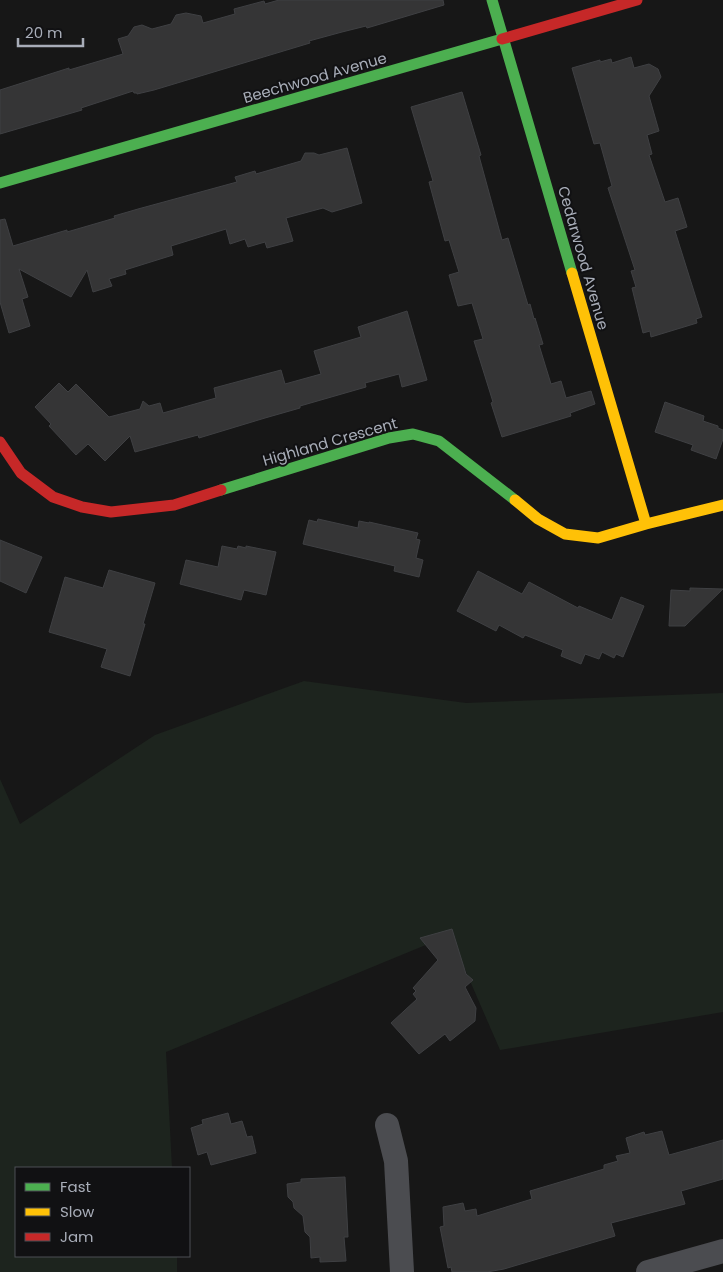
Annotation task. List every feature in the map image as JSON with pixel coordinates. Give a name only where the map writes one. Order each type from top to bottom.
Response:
[{"type":"street","name":"Cedarwood Avenue","points":[[492,0],[646,524]]},
{"type":"street","name":"Beechwood Avenue","points":[[0,183],[637,0]]},
{"type":"street","name":"Highland Crescent","points":[[0,442],[21,473],[53,497],[82,507],[110,512],[174,505],[389,438],[413,434],[439,441],[538,519],[565,534],[598,538],[723,505]]},
{"type":"street","points":[[387,1125],[396,1161],[402,1272]]},
{"type":"street","points":[[648,1272],[723,1252]]},
{"type":"shaded area","points":[[304,681],[466,703],[723,693],[723,1012],[500,1050],[450,935],[166,1052],[172,1167],[15,1167],[15,1257],[177,1257],[177,1272],[0,1272],[0,779],[20,824],[155,735]]},
{"type":"building","points":[[279,0],[443,0],[444,5],[367,28],[366,26],[309,41],[310,43],[154,90],[137,94],[133,91],[81,108],[82,110],[0,134],[0,90],[69,68],[69,70],[123,54],[118,39],[128,36],[134,27],[142,25],[152,29],[171,24],[176,15],[186,13],[201,16],[203,23],[235,14],[234,9],[264,1],[265,4]]},
{"type":"building","points":[[631,57],[634,68],[649,64],[658,69],[661,77],[649,96],[659,131],[647,135],[652,154],[649,155],[665,202],[678,198],[687,227],[675,231],[702,317],[696,319],[697,323],[651,337],[650,331],[643,333],[632,288],[636,287],[631,271],[635,270],[608,188],[612,186],[600,143],[594,144],[572,68],[600,60],[600,62],[611,59],[612,63]]},
{"type":"building","points":[[462,92],[481,155],[479,156],[502,240],[508,238],[528,305],[530,304],[543,344],[539,345],[551,384],[561,381],[566,398],[591,391],[595,404],[570,413],[571,416],[502,437],[474,341],[483,339],[472,303],[458,306],[449,275],[459,272],[449,240],[445,241],[429,182],[433,181],[411,107]]},
{"type":"building","points":[[347,148],[362,203],[332,212],[323,208],[286,218],[293,241],[267,248],[265,242],[248,247],[245,239],[230,244],[226,229],[171,246],[173,255],[125,270],[126,274],[109,279],[112,286],[93,292],[87,270],[71,297],[19,269],[28,297],[22,299],[30,326],[9,333],[0,302],[0,220],[5,219],[13,246],[237,182],[235,177],[255,171],[256,174],[301,161],[305,153],[319,155]]},
{"type":"building","points":[[407,311],[427,380],[402,387],[399,374],[365,383],[366,387],[199,438],[198,435],[135,452],[130,436],[105,461],[88,444],[76,455],[49,426],[51,424],[35,407],[59,383],[68,392],[76,384],[109,417],[140,409],[143,401],[149,406],[160,403],[163,413],[216,398],[214,388],[281,370],[285,384],[321,374],[314,351],[361,337],[358,327]]},
{"type":"building","points":[[665,402],[704,416],[703,421],[718,426],[718,428],[723,430],[723,439],[716,459],[691,450],[693,445],[655,432]]},
{"type":"building","points":[[318,519],[358,528],[359,521],[369,522],[418,533],[416,539],[420,540],[416,558],[423,560],[419,577],[394,571],[395,566],[303,544],[309,520],[317,522]]},
{"type":"building","points":[[0,540],[42,557],[26,593],[0,581]]},
{"type":"building","points":[[222,546],[237,549],[238,546],[246,548],[246,546],[276,552],[266,595],[244,590],[241,600],[180,584],[186,560],[218,567]]},
{"type":"building","points":[[109,570],[155,583],[130,676],[101,667],[107,649],[49,632],[65,577],[103,588]]},
{"type":"building","points":[[478,571],[522,594],[529,582],[578,608],[579,606],[612,620],[621,597],[644,606],[623,657],[616,654],[614,658],[602,652],[599,659],[585,654],[581,664],[561,656],[563,650],[525,635],[523,638],[499,625],[496,631],[457,611]]},
{"type":"building","points":[[690,588],[723,589],[685,626],[669,626],[671,590],[690,591]]},
{"type":"building","points":[[452,929],[466,974],[473,980],[465,987],[476,1008],[475,1021],[450,1041],[445,1034],[419,1054],[391,1023],[417,999],[413,994],[416,991],[413,988],[438,960],[420,938]]},
{"type":"building","points":[[228,1113],[231,1124],[242,1121],[247,1137],[252,1136],[256,1153],[211,1165],[207,1152],[198,1155],[191,1128],[203,1124],[202,1120]]},
{"type":"building","points":[[662,1131],[669,1155],[723,1140],[723,1179],[681,1191],[685,1204],[611,1223],[615,1236],[504,1269],[487,1272],[452,1272],[451,1267],[448,1268],[440,1227],[444,1226],[443,1207],[463,1203],[465,1211],[476,1209],[477,1216],[532,1199],[530,1191],[604,1169],[604,1165],[618,1161],[616,1156],[630,1153],[626,1138],[644,1132],[645,1135]]},
{"type":"building","points":[[345,1177],[348,1237],[344,1237],[346,1261],[320,1262],[320,1257],[311,1258],[310,1237],[305,1232],[303,1216],[294,1208],[293,1202],[288,1197],[287,1184],[301,1182],[301,1179]]},
{"type":"traffic: fast","points":[[492,0],[572,273]]},
{"type":"traffic: fast","points":[[0,183],[502,39]]},
{"type":"traffic: fast","points":[[221,490],[389,438],[413,434],[439,441],[515,500]]},
{"type":"traffic: slow","points":[[572,273],[646,524]]},
{"type":"traffic: slow","points":[[515,500],[538,519],[565,534],[598,538],[723,505]]},
{"type":"traffic: jam","points":[[502,39],[637,0]]},
{"type":"traffic: jam","points":[[0,442],[21,473],[53,497],[82,507],[111,512],[174,505],[221,490]]}]
